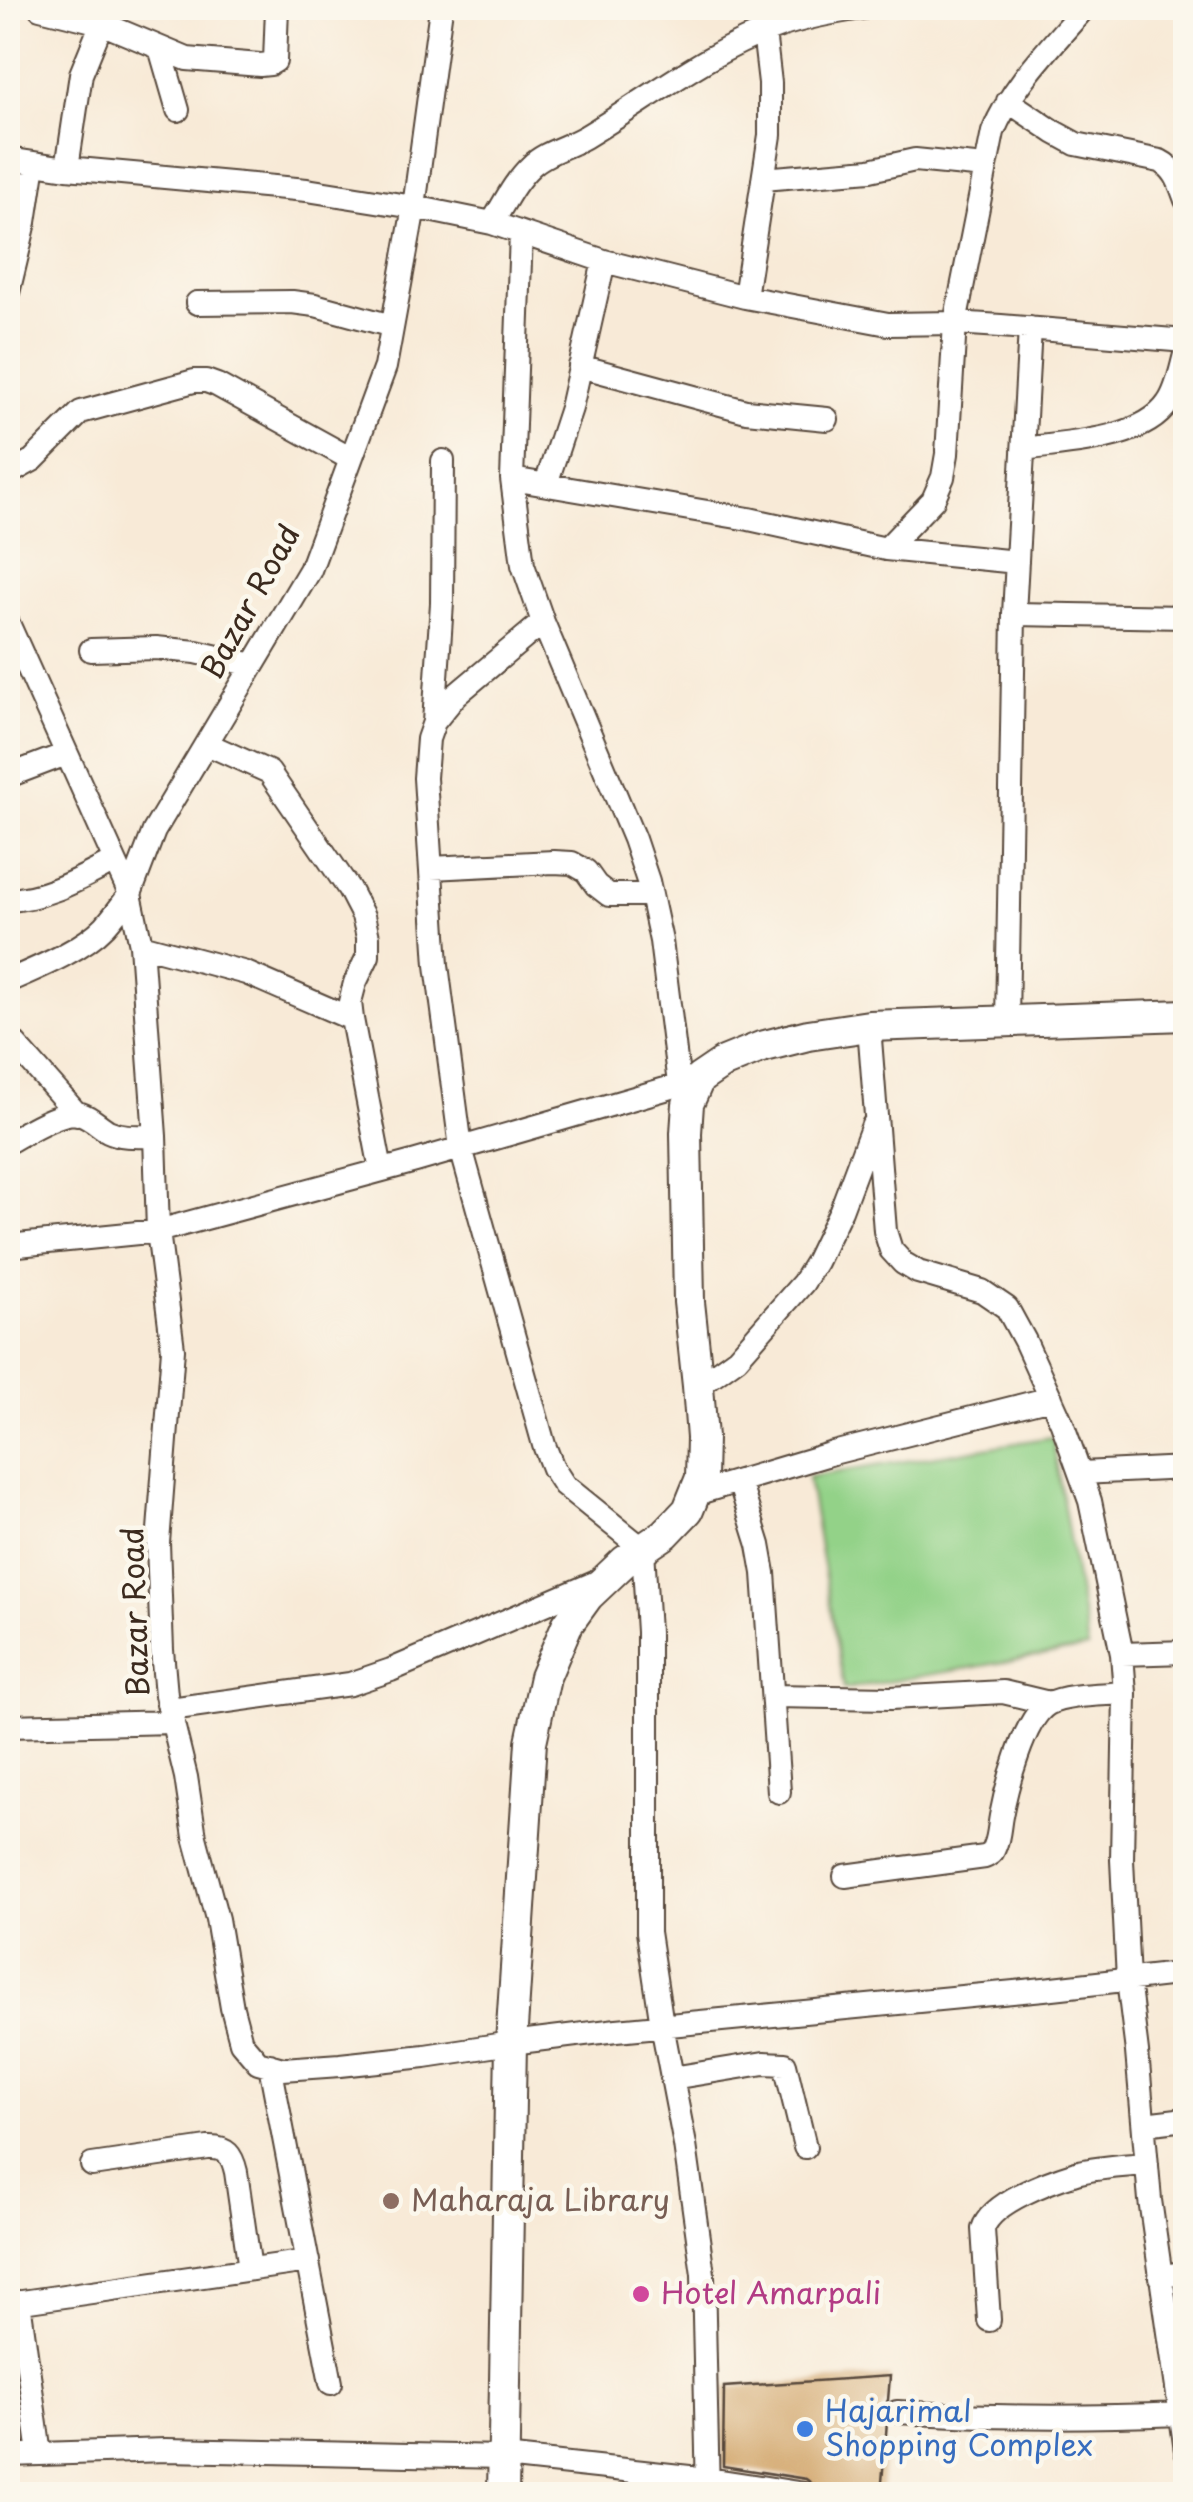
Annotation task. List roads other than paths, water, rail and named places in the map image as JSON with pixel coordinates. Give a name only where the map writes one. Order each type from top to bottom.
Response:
[{"type":"highway","points":[[503,2494],[510,2043],[531,1742],[545,1677],[567,1625],[606,1578],[665,1534],[688,1510],[701,1478],[702,1438],[689,1302],[689,1082],[761,1047],[869,1026],[1186,1015]]},
{"type":"street","points":[[40,8],[105,15],[160,48],[199,62],[270,64],[277,54],[277,8]]},
{"type":"street","name":"Bazar Road","points":[[130,894],[154,831],[310,570],[385,367],[414,206],[441,8]]},
{"type":"street","points":[[492,224],[519,178],[535,161],[586,136],[659,88],[746,40],[813,12],[863,8]]},
{"type":"street","points":[[886,549],[932,500],[942,477],[947,454],[955,323],[992,132],[1008,100],[1084,8]]},
{"type":"street","points":[[67,168],[81,74],[105,15]]},
{"type":"street","points":[[745,297],[771,114],[764,32]]},
{"type":"street","points":[[160,48],[178,110]]},
{"type":"street","points":[[1008,100],[1076,144],[1160,160],[1170,166],[1186,200]]},
{"type":"street","points":[[8,158],[67,168],[307,190],[414,206],[492,224],[604,261],[745,297],[888,324],[955,323],[1186,342]]},
{"type":"street","points":[[763,179],[870,170],[915,160],[985,168]]},
{"type":"street","points":[[8,293],[34,163]]},
{"type":"street","points":[[8,1246],[158,1231],[689,1082],[651,894],[634,839],[523,566],[512,479],[521,233]]},
{"type":"street","points":[[546,484],[571,408],[604,261]]},
{"type":"street","points":[[197,303],[292,302],[392,326]]},
{"type":"street","points":[[1007,1022],[1014,614],[1030,328]]},
{"type":"street","points":[[1024,449],[1112,436],[1154,418],[1172,398],[1186,351]]},
{"type":"street","points":[[580,366],[746,410],[827,418]]},
{"type":"street","points":[[8,474],[34,460],[81,412],[194,381],[216,385],[351,459]]},
{"type":"street","points":[[443,460],[442,603],[434,722],[428,739],[425,778],[437,965],[461,1148],[517,1355],[553,1468],[564,1485],[642,1549],[648,1632],[648,1932],[703,2274],[708,2487]]},
{"type":"street","points":[[512,479],[750,519],[886,549],[1018,562]]},
{"type":"street","points":[[1014,614],[1186,617]]},
{"type":"street","name":"Bazar Road","points":[[8,622],[130,894],[141,945],[158,1231],[172,1348],[158,1543],[162,1650],[171,1716],[195,1837],[217,1919],[236,2025],[241,2042],[258,2062],[270,2065]]},
{"type":"street","points":[[434,722],[456,695],[543,622]]},
{"type":"street","points":[[91,650],[156,648],[253,665]]},
{"type":"street","points":[[206,744],[269,772],[349,889],[363,916],[368,956],[350,1002],[381,1170]]},
{"type":"street","points":[[8,776],[66,754]]},
{"type":"street","points":[[8,900],[52,892],[114,861]]},
{"type":"street","points":[[431,868],[572,863],[586,871],[596,886],[609,895],[651,894]]},
{"type":"street","points":[[8,981],[42,967],[94,935],[130,894]]},
{"type":"street","points":[[141,945],[246,973],[352,1019]]},
{"type":"street","points":[[869,1026],[886,1231],[891,1250],[918,1272],[982,1291],[1007,1308],[1051,1398],[1090,1501],[1122,1654],[1122,1860],[1128,1980],[1160,2277],[1179,2362],[1180,2414],[1186,2452]]},
{"type":"street","points":[[8,1036],[77,1114]]},
{"type":"street","points":[[8,1142],[55,1118],[77,1114],[120,1135],[155,1136]]},
{"type":"street","points":[[698,1386],[737,1358],[809,1273],[841,1210],[876,1117]]},
{"type":"street","points":[[695,1494],[833,1453],[1051,1398]]},
{"type":"street","points":[[1080,1473],[1186,1468]]},
{"type":"street","points":[[740,1481],[764,1573],[780,1792]]},
{"type":"street","points":[[8,1726],[171,1716],[350,1684],[606,1578]]},
{"type":"street","points":[[1122,1654],[1186,1652]]},
{"type":"street","points":[[773,1696],[891,1698],[1003,1692],[1049,1703],[1124,1693]]},
{"type":"street","points":[[845,1876],[992,1853],[1018,1753],[1040,1711],[1049,1703]]},
{"type":"street","points":[[331,2383],[270,2065],[340,2065],[662,2026],[1186,1972]]},
{"type":"street","points":[[672,2078],[764,2062],[785,2064],[805,2147]]},
{"type":"street","points":[[1144,2124],[1186,2119]]},
{"type":"street","points":[[92,2165],[208,2148],[228,2151],[236,2172],[250,2269]]},
{"type":"street","points":[[989,2320],[983,2229],[986,2219],[1020,2196],[1074,2174],[1147,2164]]},
{"type":"street","points":[[40,2454],[13,2303],[308,2261]]},
{"type":"street","points":[[1160,2277],[1186,2272]]},
{"type":"street","points":[[898,2412],[990,2418],[1180,2414]]},
{"type":"street","points":[[8,2454],[166,2450],[504,2457],[708,2487],[804,2494]]},
{"type":"place","name":"Maharaja Library","points":[[391,2201]]},
{"type":"place","name":"Hotel Amarpali","points":[[641,2294]]},
{"type":"place","name":"Hajarimal Shopping Complex","points":[[805,2429]]}]
